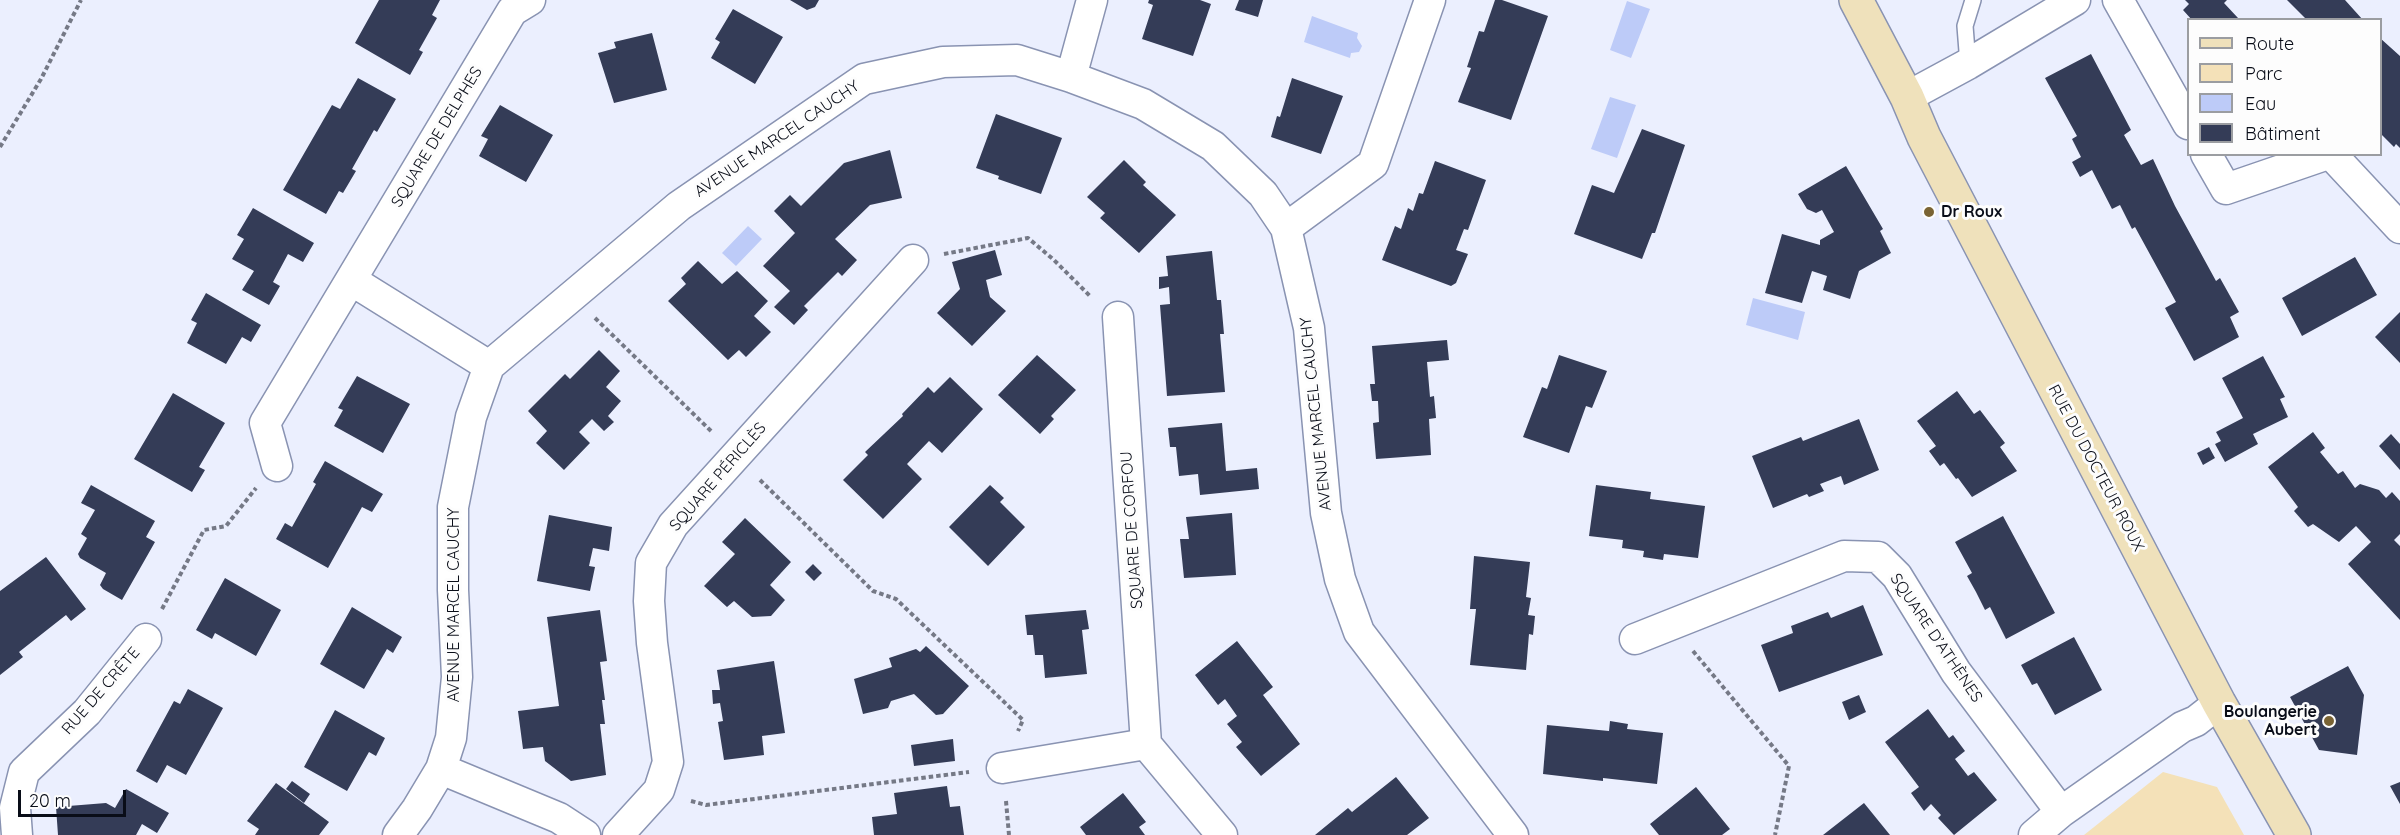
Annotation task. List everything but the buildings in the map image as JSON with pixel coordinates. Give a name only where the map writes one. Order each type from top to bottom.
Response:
[{"type":"main road","name":"RUE DU DOCTEUR ROUX","points":[[1849,0],[1907,97]]},
{"type":"main road","name":"RUE DU DOCTEUR ROUX","points":[[1856,0],[1907,97],[1924,137],[2218,703],[2294,835]]},
{"type":"street","name":"SQUARE DE DELPHES","points":[[277,466],[265,423],[512,11],[530,0]]},
{"type":"street","points":[[1071,77],[1092,0]]},
{"type":"street","points":[[1286,228],[1373,164],[1430,0]]},
{"type":"street","points":[[1907,97],[1968,64],[2075,0]]},
{"type":"street","points":[[2118,0],[2187,122]]},
{"type":"street","name":"AVENUE MARCEL CAUCHY","points":[[398,835],[417,810],[441,769],[451,738],[458,677],[453,590],[453,507],[471,417],[489,366],[679,206],[864,79],[943,62],[1017,60],[1143,104],[1214,146],[1263,194],[1286,228],[1309,328],[1326,513],[1340,579],[1359,632],[1503,832]]},
{"type":"street","points":[[2207,156],[2226,189],[2323,156]]},
{"type":"street","points":[[2331,156],[2400,228]]},
{"type":"street","name":"SQUARE PÉRICLÈS","points":[[618,835],[658,790],[668,762],[652,644],[649,602],[651,563],[673,525],[913,260]]},
{"type":"street","points":[[351,280],[489,366]]},
{"type":"street","name":"SQUARE DE CORFOU","points":[[1119,317],[1146,744]]},
{"type":"street","name":"SQUARE D’ATHÈNES","points":[[1635,639],[1844,556],[1878,557],[1897,576],[1956,672],[2061,813]]},
{"type":"street","name":"RUE DE CRÊTE","points":[[17,835],[15,808],[24,772],[87,712],[146,639]]},
{"type":"street","points":[[2034,835],[2061,813],[2182,727],[2196,721],[2218,703]]},
{"type":"street","points":[[1002,768],[1146,744],[1222,835]]},
{"type":"street","points":[[441,769],[559,818],[585,835]]},
{"type":"lane","points":[[1968,64],[1965,26],[1973,0]]},
{"type":"path","points":[[0,147],[40,79],[81,0]]},
{"type":"path","points":[[913,260],[1028,238],[1054,260],[1088,295],[1119,317]]},
{"type":"path","points":[[573,296],[873,591],[896,599],[1023,720],[1002,768],[706,805],[658,790]]},
{"type":"path","points":[[146,639],[204,530],[226,526],[259,483],[277,466]]},
{"type":"path","points":[[1671,625],[1789,766],[1775,835]]},
{"type":"green space","points":[[2163,772],[2217,787],[2244,835],[2084,835]]},
{"type":"water","points":[[1627,1],[1650,9],[1631,58],[1610,50]]},
{"type":"water","points":[[1312,16],[1358,33],[1357,38],[1362,46],[1359,52],[1351,53],[1350,58],[1304,42]]},
{"type":"water","points":[[1610,97],[1636,105],[1617,158],[1591,149]]},
{"type":"water","points":[[748,226],[762,239],[736,266],[722,253]]},
{"type":"water","points":[[1753,298],[1805,312],[1798,340],[1746,325]]},
{"type":"place","name":"Dr Roux","points":[[1929,212]]},
{"type":"place","name":"Boulangerie Aubert","points":[[2329,721]]}]
